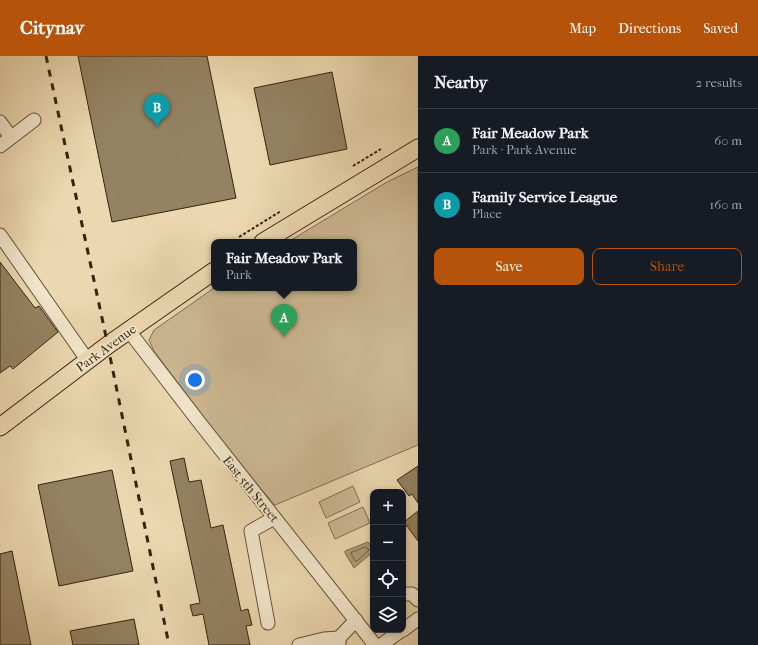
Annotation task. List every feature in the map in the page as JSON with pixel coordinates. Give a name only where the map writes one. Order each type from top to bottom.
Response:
[{"type":"main road","points":[[268,239],[418,148]]},
{"type":"main road","name":"Park Avenue","points":[[0,427],[88,360],[211,273]]},
{"type":"street","points":[[0,146],[34,120]]},
{"type":"street","points":[[0,122],[11,138]]},
{"type":"street","points":[[0,235],[88,360]]},
{"type":"street","name":"East 5th Street","points":[[129,331],[198,422],[375,645]]},
{"type":"street","points":[[268,623],[251,531],[274,518]]},
{"type":"street","points":[[406,594],[412,594],[418,600]]},
{"type":"street","points":[[406,628],[418,619]]},
{"type":"street","points":[[299,645],[324,639],[339,642],[356,620]]},
{"type":"street","points":[[381,645],[399,633]]},
{"type":"path","points":[[353,166],[381,149]]},
{"type":"path","points":[[239,236],[280,211]]},
{"type":"shaded area","points":[[418,167],[418,445],[275,505],[240,465],[154,351],[149,340],[154,330],[211,290],[357,291],[357,239],[293,239],[387,182]]},
{"type":"shaded area","points":[[353,486],[360,502],[326,518],[319,502]]},
{"type":"shaded area","points":[[363,507],[370,523],[335,539],[328,523]]},
{"type":"water","points":[[368,542],[370,544],[370,555],[354,568],[345,551]]},
{"type":"building","points":[[78,56],[207,56],[236,198],[112,222]]},
{"type":"building","points":[[332,72],[347,149],[270,165],[254,88]]},
{"type":"building","points":[[0,262],[35,308],[39,306],[58,332],[13,369],[10,366],[0,373]]},
{"type":"building","points":[[184,458],[189,482],[201,480],[211,528],[223,525],[241,611],[248,609],[252,625],[246,626],[250,645],[209,645],[203,614],[193,616],[190,605],[200,603],[170,461]]},
{"type":"building","points":[[418,466],[418,503],[412,494],[409,496],[406,489],[404,489],[397,480]]},
{"type":"building","points":[[112,470],[133,571],[59,586],[38,485]]},
{"type":"building","points":[[418,511],[418,541],[406,525],[406,520]]},
{"type":"building","points":[[12,551],[31,645],[0,645],[0,554]]},
{"type":"building","points":[[134,619],[139,645],[73,645],[70,631]]},
{"type":"railway","points":[[46,56],[105,332],[169,645]]},
{"type":"place","name":"Family Service League","points":[[157,127]]},
{"type":"place","name":"Fair Meadow Park","points":[[284,337]]}]
